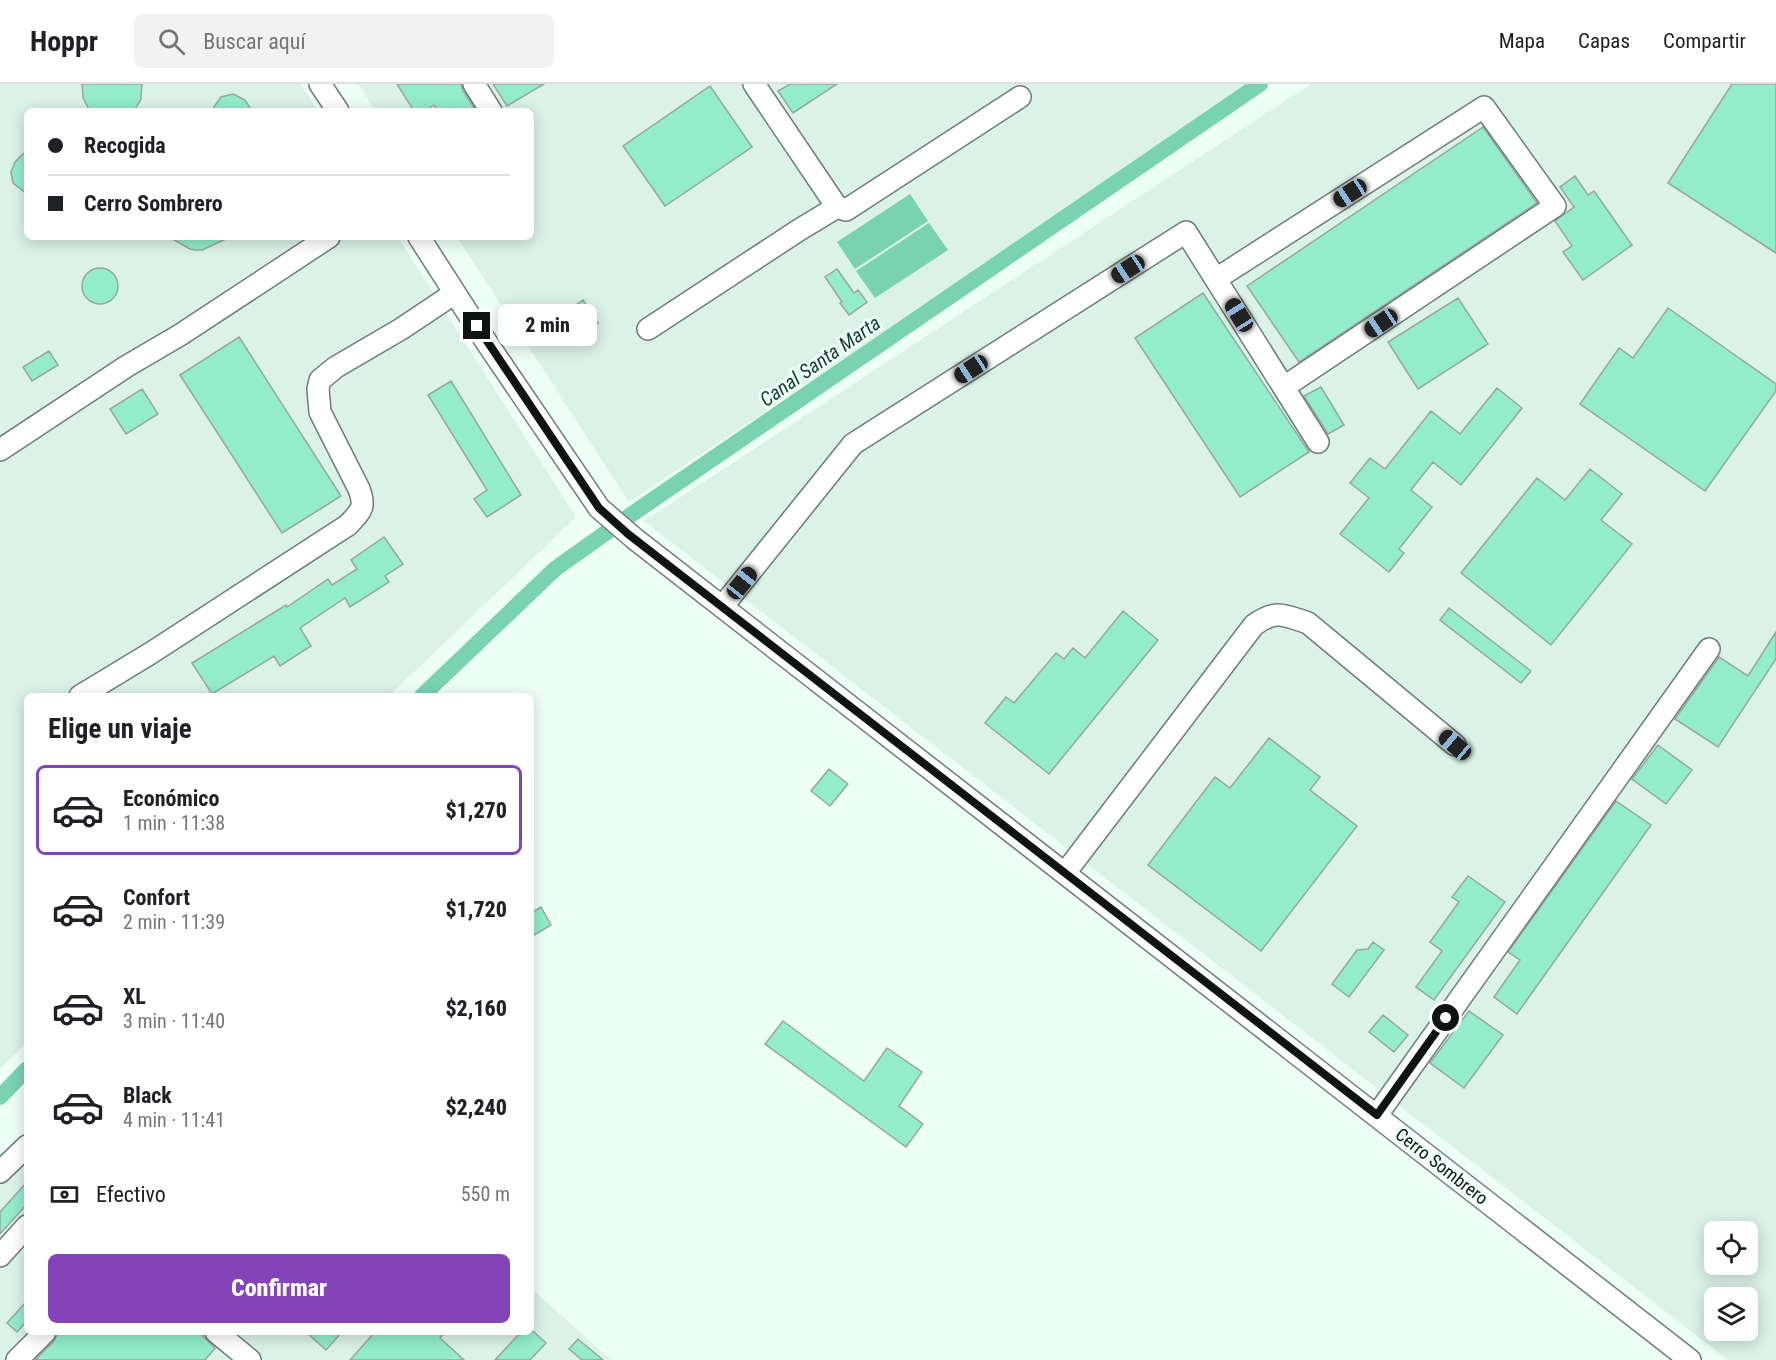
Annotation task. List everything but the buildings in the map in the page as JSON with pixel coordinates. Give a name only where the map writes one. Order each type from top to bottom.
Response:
[{"type":"street","points":[[320,84],[336,108]]},
{"type":"street","points":[[474,84],[488,108]]},
{"type":"street","points":[[754,84],[837,207],[846,210],[1020,97]]},
{"type":"street","points":[[1216,279],[1484,107],[1554,206],[1284,387]]},
{"type":"street","points":[[648,329],[837,207]]},
{"type":"street","points":[[722,607],[853,444],[1186,232],[1318,442]]},
{"type":"street","points":[[0,450],[324,240]]},
{"type":"street","name":"Cerro Sombrero","points":[[423,240],[455,293],[599,508],[628,534],[1690,1360]]},
{"type":"street","points":[[86,693],[348,525],[355,518],[362,510],[363,501],[320,412],[318,389],[320,380],[336,367],[401,329],[455,293]]},
{"type":"street","points":[[1065,873],[1254,625],[1266,616],[1276,614],[1308,623],[1455,745]]},
{"type":"street","points":[[1377,1115],[1708,649]]},
{"type":"street","points":[[0,1172],[24,1155]]},
{"type":"street","points":[[0,1256],[24,1229]]},
{"type":"street","points":[[17,1360],[42,1335]]},
{"type":"street","points":[[220,1335],[250,1360]]},
{"type":"shaded area","points":[[0,84],[301,84],[316,108],[24,108],[24,240],[400,240],[576,517],[392,693],[24,693],[24,1046],[0,1069]]},
{"type":"shaded area","points":[[358,84],[1258,84],[629,502],[459,240],[534,240],[534,108],[373,108]]},
{"type":"shaded area","points":[[1311,84],[1776,84],[1776,1360],[1728,1360],[644,521]]},
{"type":"shaded area","points":[[910,194],[928,221],[855,269],[837,242]]},
{"type":"shaded area","points":[[929,223],[948,250],[875,298],[856,271]]},
{"type":"shaded area","points":[[24,1161],[24,1335],[534,1335],[534,1291],[611,1360],[0,1360],[0,1183]]},
{"type":"waterway","name":"Canal Santa Marta","points":[[425,693],[555,569],[1260,84]]},
{"type":"waterway","name":"Canal Santa Marta","points":[[0,1097],[24,1072]]},
{"type":"route","points":[[477,326],[599,508],[628,534],[1377,1115],[1446,1018]]}]
